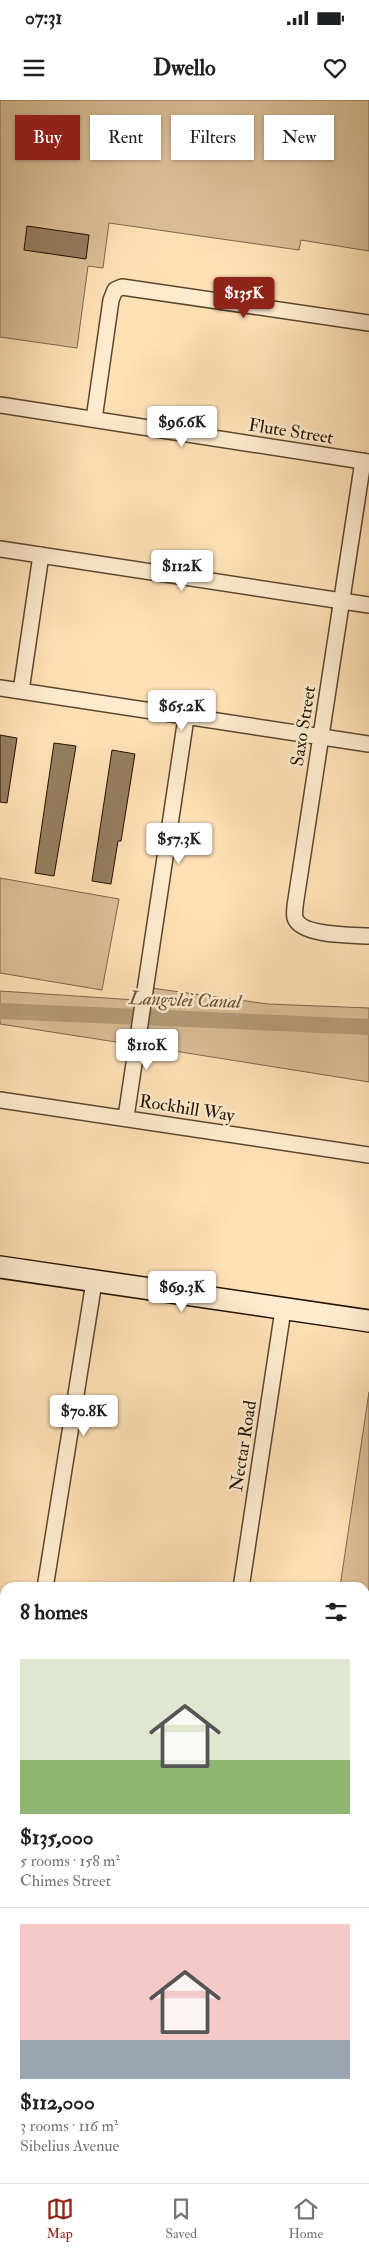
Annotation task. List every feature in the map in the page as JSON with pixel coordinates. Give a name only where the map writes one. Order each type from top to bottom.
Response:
[{"type":"street","points":[[94,420],[111,300],[115,290],[122,287],[369,323]]},
{"type":"street","name":"Flute Street","points":[[0,405],[366,461]]},
{"type":"street","name":"Saxo Street","points":[[366,461],[320,737],[295,906],[295,918],[302,926],[313,931],[369,936]]},
{"type":"street","points":[[0,549],[369,605]]},
{"type":"street","points":[[20,691],[41,555]]},
{"type":"street","points":[[0,688],[186,718],[369,744]]},
{"type":"street","points":[[126,1117],[186,718]]},
{"type":"street","name":"Rockhill Way","points":[[0,1100],[126,1117],[369,1155]]},
{"type":"street","points":[[0,1267],[369,1321]]},
{"type":"street","points":[[46,1582],[94,1282]]},
{"type":"street","name":"Nectar Road","points":[[242,1582],[284,1310]]},
{"type":"shaded area","points":[[0,100],[369,100],[369,251],[301,240],[299,250],[109,223],[103,268],[88,266],[77,348],[0,337]]},
{"type":"shaded area","points":[[0,878],[119,899],[102,990],[0,973]]},
{"type":"shaded area","points":[[151,988],[268,1004],[369,1008],[369,1082],[143,1046]]},
{"type":"shaded area","points":[[0,991],[136,1000],[129,1044],[0,1024]]},
{"type":"shaded area","points":[[369,1392],[369,1582],[341,1582]]},
{"type":"building","points":[[27,226],[89,235],[86,259],[24,250]]},
{"type":"building","points":[[0,735],[17,738],[7,803],[0,802]]},
{"type":"building","points":[[54,743],[76,746],[54,876],[35,873]]},
{"type":"building","points":[[112,750],[135,754],[121,841],[118,841],[111,884],[92,881]]},
{"type":"waterway","name":"Langvlei Canal","points":[[0,1011],[369,1027]]}]
